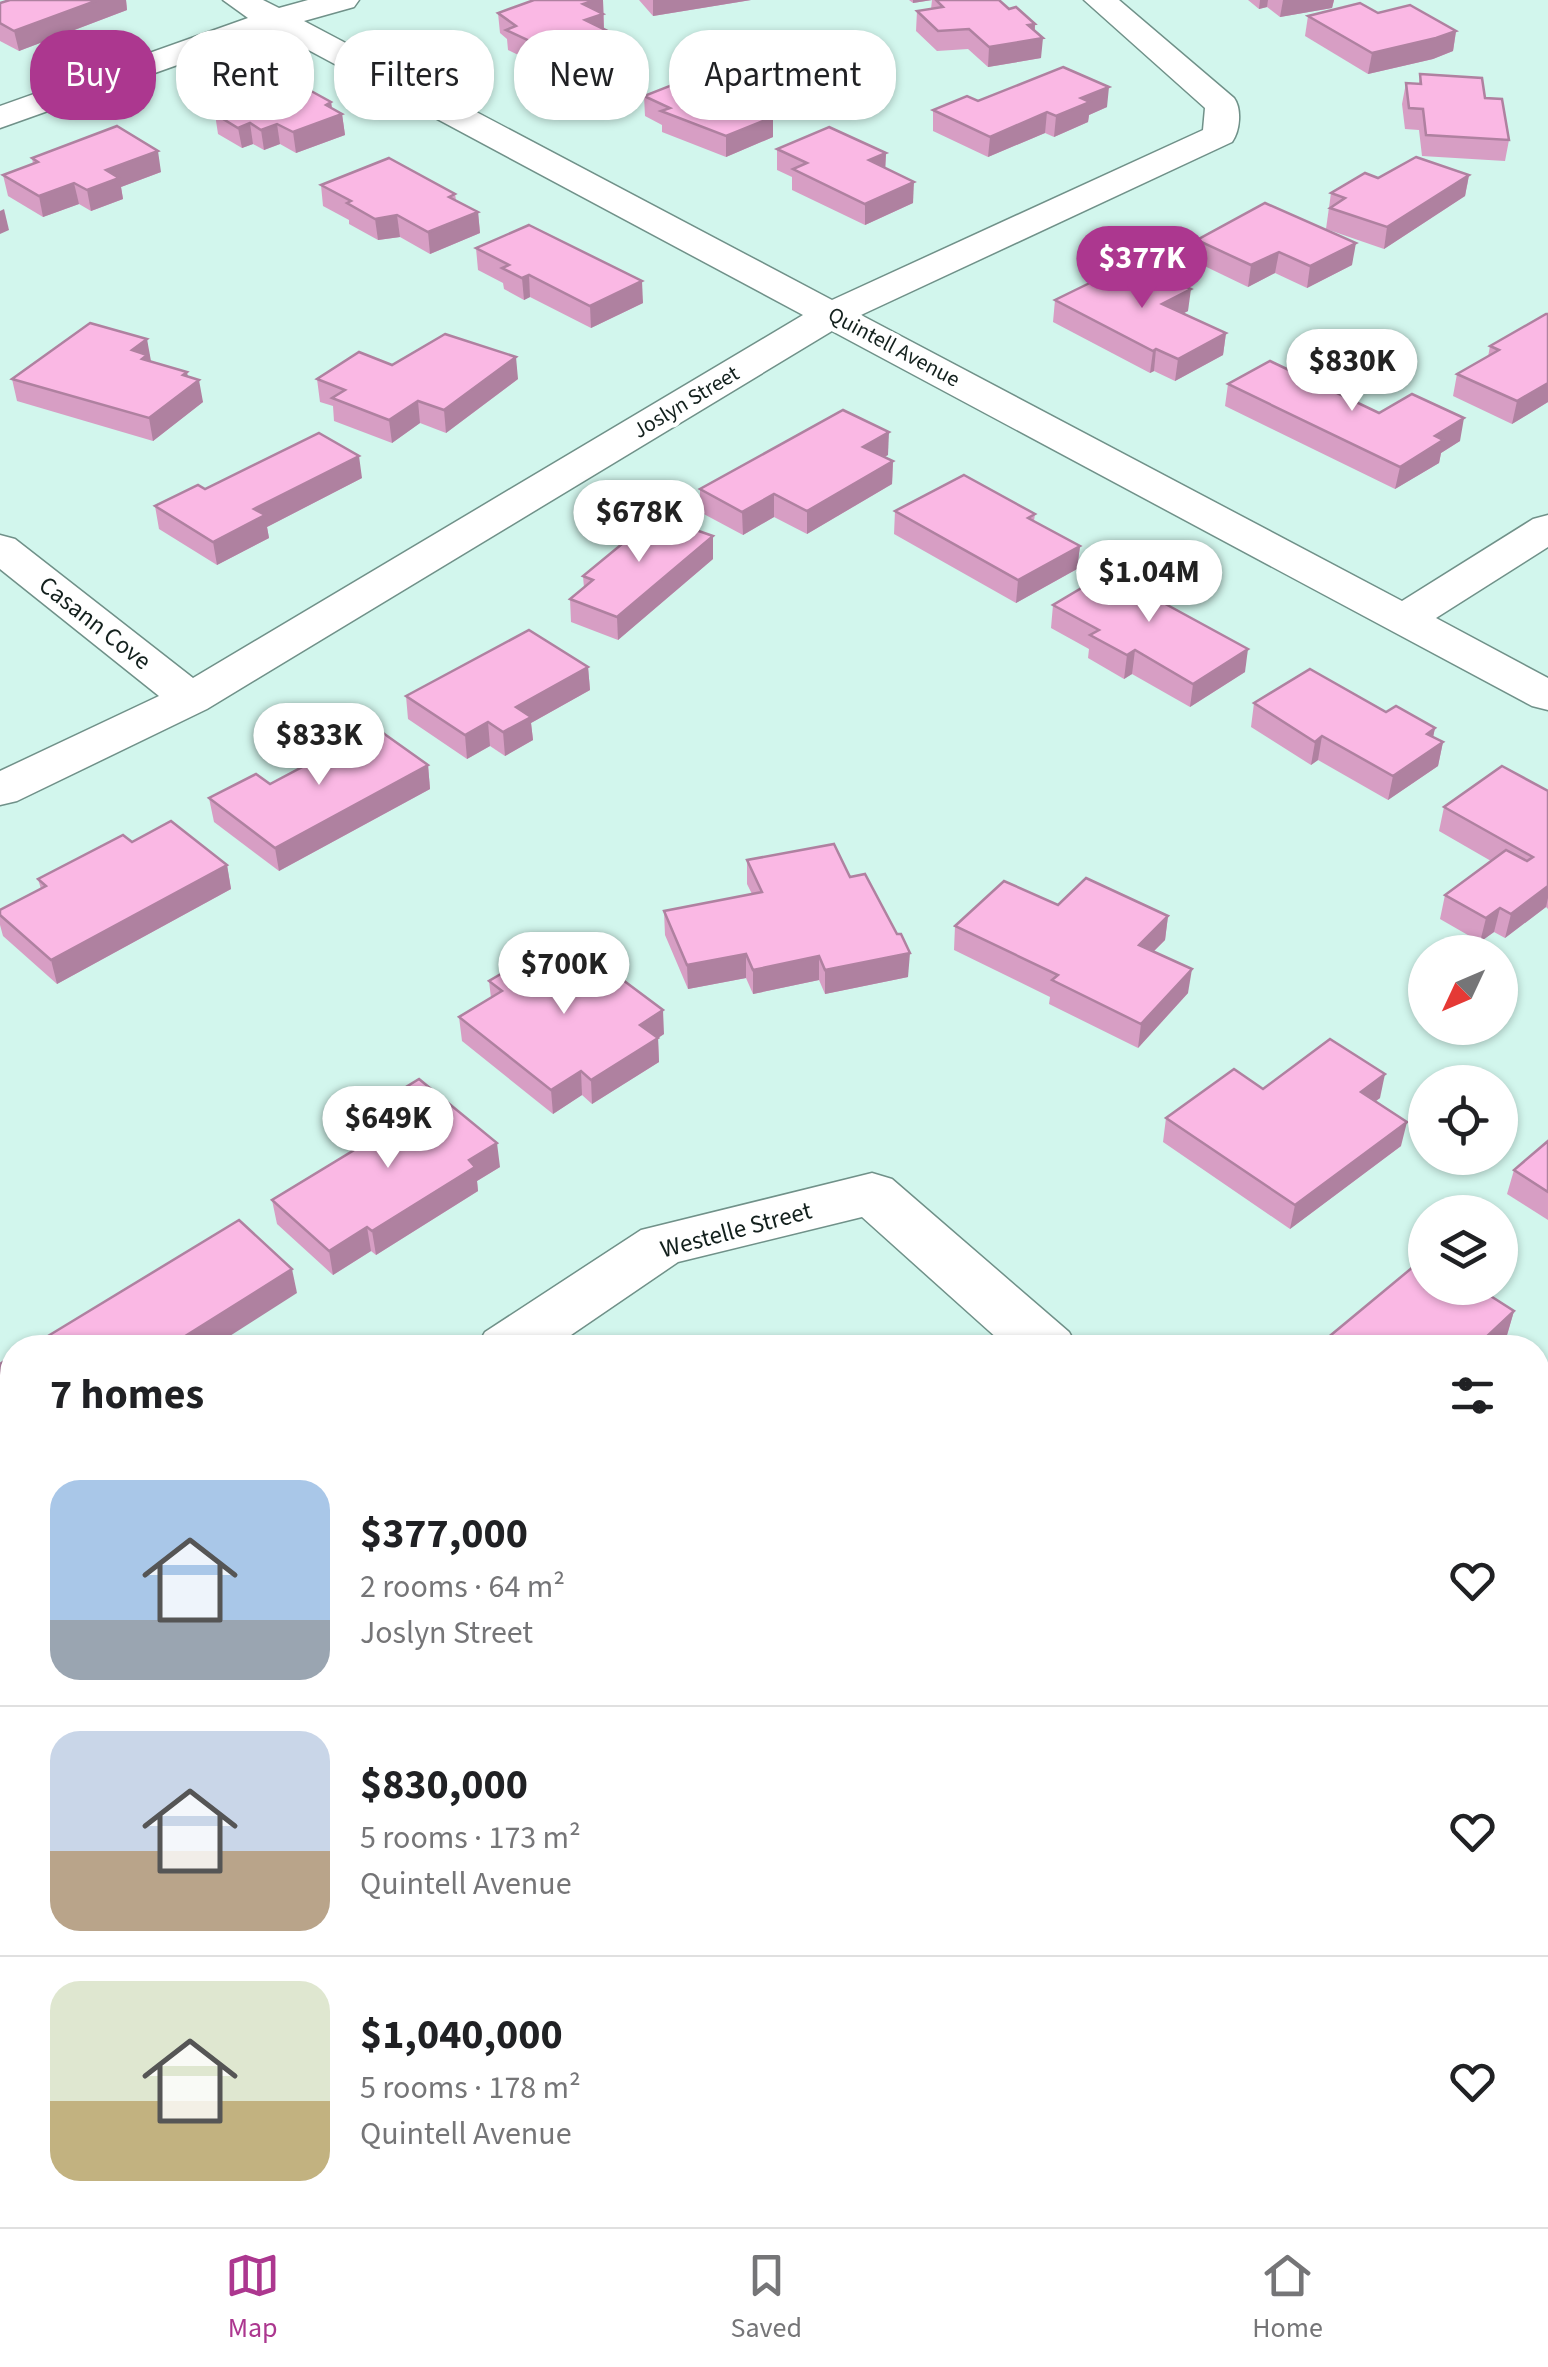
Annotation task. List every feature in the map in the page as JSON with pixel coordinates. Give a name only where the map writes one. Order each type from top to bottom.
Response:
[{"type":"street","name":"Quintell Avenue","points":[[238,0],[1548,696]]},
{"type":"street","points":[[0,118],[276,19],[344,0]]},
{"type":"street","name":"Joslyn Street","points":[[0,790],[191,699],[832,314],[1220,135],[1222,105],[1100,0]]},
{"type":"street","points":[[1404,619],[1548,528]]},
{"type":"street","name":"Casann Cove","points":[[0,548],[191,699]]},
{"type":"street","name":"Westelle Street","points":[[526,1335],[661,1245],[872,1194],[1033,1335]]},
{"type":"building","points":[[98,0],[14,31],[0,23],[0,3]]},
{"type":"building","points":[[534,0],[596,0],[583,4],[603,14],[585,20],[606,30],[514,30],[514,34],[506,30],[516,26],[498,13]]},
{"type":"building","points":[[936,0],[999,0],[1009,9],[1016,7],[1035,24],[1028,25],[1043,38],[989,47],[969,29],[938,31],[917,11],[943,7]]},
{"type":"building","points":[[1360,3],[1378,13],[1410,5],[1456,31],[1372,53],[1308,16]]},
{"type":"building","points":[[1063,67],[1109,87],[1081,98],[1090,102],[1056,116],[1047,112],[990,137],[933,110],[967,96],[978,101]]},
{"type":"building","points":[[1420,74],[1482,78],[1485,98],[1502,99],[1509,140],[1426,135],[1423,109],[1409,108],[1406,83],[1421,84]]},
{"type":"building","points":[[669,86],[669,108],[649,98],[649,94]]},
{"type":"building","points":[[314,93],[331,102],[326,105],[334,110],[334,117],[293,132],[277,124],[261,130],[250,123],[238,128],[225,120],[314,120]]},
{"type":"building","points":[[684,120],[766,120],[726,136]]},
{"type":"building","points":[[117,126],[158,151],[106,170],[119,178],[87,190],[74,183],[39,196],[3,175],[38,162],[32,158]]},
{"type":"building","points":[[829,127],[886,153],[869,160],[914,182],[865,204],[793,169],[807,163],[777,149]]},
{"type":"building","points":[[1416,157],[1469,175],[1387,227],[1330,208],[1345,198],[1331,193],[1365,173],[1378,178]]},
{"type":"building","points":[[389,158],[455,194],[449,197],[478,212],[428,232],[397,215],[375,219],[321,185]]},
{"type":"building","points":[[1265,203],[1356,243],[1310,266],[1279,252],[1251,265],[1197,240]]},
{"type":"building","points":[[529,225],[642,281],[590,306],[529,275],[522,278],[502,268],[509,265],[476,248]]},
{"type":"building","points":[[1140,265],[1191,289],[1162,304],[1226,333],[1178,359],[1153,351],[1055,300],[1106,275],[1113,278]]},
{"type":"building","points":[[1546,314],[1548,383],[1517,401],[1457,374],[1499,350],[1490,346]]},
{"type":"building","points":[[90,323],[147,339],[132,350],[147,355],[142,359],[187,372],[183,375],[199,380],[149,418],[12,379]]},
{"type":"building","points":[[445,334],[516,357],[444,410],[418,401],[389,420],[332,398],[345,390],[317,379],[359,352],[392,365]]},
{"type":"building","points":[[1270,361],[1379,413],[1412,394],[1464,418],[1435,436],[1443,440],[1400,467],[1228,384]]},
{"type":"building","points":[[843,410],[889,432],[863,447],[893,461],[807,511],[774,494],[742,512],[700,489]]},
{"type":"building","points":[[319,433],[359,456],[254,509],[265,515],[213,542],[155,506],[198,485],[205,489]]},
{"type":"building","points":[[964,475],[1035,514],[1028,518],[1080,546],[1018,580],[895,511]]},
{"type":"building","points":[[656,516],[713,536],[617,617],[570,599],[593,580],[583,576]]},
{"type":"building","points":[[1122,564],[1164,586],[1149,595],[1248,649],[1193,684],[1135,650],[1127,655],[1090,635],[1099,630],[1053,605]]},
{"type":"building","points":[[529,630],[588,667],[516,707],[531,717],[503,732],[488,722],[465,735],[406,696]]},
{"type":"building","points":[[1310,669],[1386,712],[1396,706],[1435,728],[1427,734],[1443,742],[1393,776],[1322,736],[1315,742],[1254,703]]},
{"type":"building","points":[[376,728],[428,765],[275,848],[209,798],[256,774],[270,784]]},
{"type":"building","points":[[1502,766],[1548,791],[1548,886],[1511,914],[1500,908],[1486,918],[1445,895],[1506,850],[1527,861],[1533,857],[1444,807]]},
{"type":"building","points":[[171,821],[227,865],[51,960],[0,915],[0,910],[46,886],[38,879],[123,835],[132,842]]},
{"type":"building","points":[[834,844],[850,877],[865,874],[910,953],[825,970],[819,956],[753,970],[746,954],[687,965],[664,911],[762,892],[747,860]]},
{"type":"building","points":[[1086,878],[1168,916],[1139,945],[1192,969],[1141,1024],[1052,980],[1058,975],[955,926],[1004,881],[1058,905]]},
{"type":"building","points":[[580,948],[663,1010],[640,1025],[658,1038],[591,1080],[581,1071],[551,1090],[459,1017],[502,991],[489,981],[540,951],[555,963]]},
{"type":"building","points":[[1330,1039],[1385,1074],[1361,1092],[1407,1122],[1295,1205],[1166,1118],[1234,1069],[1263,1089]]},
{"type":"building","points":[[419,1079],[497,1143],[469,1160],[475,1167],[372,1231],[367,1227],[329,1251],[272,1200],[415,1113],[393,1095]]},
{"type":"building","points":[[1548,1141],[1548,1192],[1518,1173],[1518,1167]]},
{"type":"building","points":[[239,1220],[292,1269],[187,1335],[50,1335]]},
{"type":"building","points":[[1408,1271],[1408,1305],[1505,1305],[1514,1311],[1488,1335],[1331,1335]]}]
